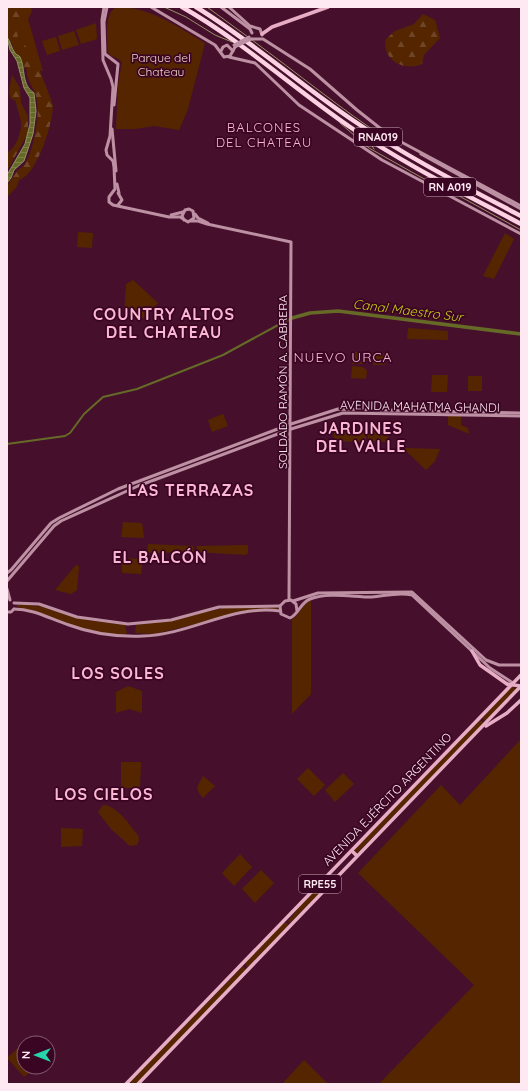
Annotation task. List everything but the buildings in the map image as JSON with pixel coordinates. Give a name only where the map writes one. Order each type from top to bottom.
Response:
[{"type":"highway","name":"RNA019","points":[[182,7],[239,43],[335,117],[385,150]]},
{"type":"highway","name":"RNA019","points":[[197,7],[249,42],[321,98],[367,130],[416,160],[520,216]]},
{"type":"highway","name":"RN A019","points":[[385,150],[521,224]]},
{"type":"main road","points":[[105,7],[105,54],[118,63],[112,130],[119,193],[123,204],[127,208]]},
{"type":"main road","points":[[105,7],[102,22],[104,63],[111,78],[113,87],[110,127],[106,152],[114,167],[115,188],[109,197],[109,202],[113,205],[166,216],[180,217],[184,220],[198,221],[215,226]]},
{"type":"main road","points":[[151,7],[215,45],[224,57],[255,63],[299,105],[367,151],[440,193],[475,209],[521,234]]},
{"type":"main road","points":[[221,7],[250,29],[256,38]]},
{"type":"main road","points":[[229,7],[250,26],[258,28],[264,28],[324,7]]},
{"type":"main road","points":[[256,38],[272,27],[328,7]]},
{"type":"main road","points":[[250,38],[252,33],[258,28]]},
{"type":"main road","points":[[258,28],[269,44]]},
{"type":"main road","points":[[215,45],[235,46],[250,38],[256,38],[269,44],[310,69],[379,127],[411,147],[521,207]]},
{"type":"main road","points":[[221,51],[224,46]]},
{"type":"main road","points":[[229,46],[239,59]]},
{"type":"main road","points":[[229,57],[235,46]]},
{"type":"main road","points":[[104,63],[109,58]]},
{"type":"main road","points":[[111,78],[117,78]]},
{"type":"main road","points":[[108,143],[114,144]]},
{"type":"main road","points":[[110,158],[115,156]]},
{"type":"main road","points":[[113,193],[119,193]]},
{"type":"main road","points":[[118,205],[122,198]]},
{"type":"main road","points":[[166,216],[178,214],[189,209],[199,219],[215,226]]},
{"type":"main road","points":[[184,211],[182,216],[184,220]]},
{"type":"main road","points":[[191,221],[194,218],[194,213]]},
{"type":"main road","name":"SOLDADO RAMÓN A. CABRERA","points":[[215,226],[291,242],[291,600]]},
{"type":"main road","name":"AVENIDA MAHATMA GHANDI","points":[[7,574],[57,519],[118,489],[291,424],[340,409],[521,413]]},
{"type":"main road","name":"AVENIDA MAHATMA GHANDI","points":[[7,581],[54,526],[61,521],[120,493],[291,429],[343,412],[521,416]]},
{"type":"main road","points":[[7,574],[7,581]]},
{"type":"main road","points":[[7,589],[9,600],[14,603],[39,604],[78,617],[128,624],[171,620],[224,606],[280,606]]},
{"type":"main road","points":[[513,683],[487,665],[418,600],[410,595],[396,594],[373,597],[320,597],[306,602],[290,618],[283,616],[280,612],[280,606],[284,601],[318,593],[412,592],[490,662],[500,665],[521,665]]},
{"type":"main road","points":[[291,600],[297,606],[297,611]]},
{"type":"main road","points":[[14,603],[14,609]]},
{"type":"main road","points":[[7,612],[11,612],[14,609],[37,612],[87,631],[126,636],[147,636],[171,632],[243,613],[280,612]]},
{"type":"main road","points":[[472,651],[480,665],[507,684],[521,686]]},
{"type":"main road","points":[[487,665],[488,662],[490,662]]},
{"type":"main road","name":"RPE55","points":[[513,683],[521,675]]},
{"type":"main road","name":"AVENIDA EJÉRCITO ARGENTINO","points":[[127,1084],[513,683]]},
{"type":"main road","name":"AVENIDA EJÉRCITO ARGENTINO","points":[[138,1083],[323,893],[521,686]]},
{"type":"main road","name":"RPE55","points":[[476,734],[507,713],[521,700]]},
{"type":"main road","name":"RPE55","points":[[331,879],[334,879],[346,869],[356,855],[365,849]]},
{"type":"main road","points":[[352,851],[356,855]]},
{"type":"main road","name":"RPE55","points":[[328,875],[331,879]]},
{"type":"main road","name":"RPE55","points":[[323,893],[331,882],[331,879]]},
{"type":"main road","name":"RPE55","points":[[287,922],[296,908]]},
{"type":"main road","points":[[282,923],[287,922],[291,926]]},
{"type":"main road","points":[[242,964],[248,970]]},
{"type":"green space","points":[[7,7],[31,7],[32,11],[28,19],[43,71],[23,68],[20,57],[14,52],[12,44],[7,37]]},
{"type":"green space","points":[[7,7],[27,7],[26,15],[23,15],[22,18],[16,17],[15,19],[18,38],[34,55],[53,105],[47,135],[38,159],[32,169],[26,176],[19,180],[16,188],[7,197],[7,185],[18,170],[25,164],[31,149],[36,131],[38,112],[36,96],[27,75],[27,67],[22,66],[14,43],[7,31]]},
{"type":"green space","name":"Parque del Chateau","points":[[116,7],[141,10],[152,14],[173,24],[205,43],[188,109],[179,130],[154,126],[135,129],[116,129],[118,85],[122,62],[108,53],[107,28],[109,16]]},
{"type":"green space","points":[[423,14],[435,20],[440,38],[424,55],[422,64],[415,66],[402,65],[391,58],[387,53],[385,46],[386,39],[395,31],[414,24]]},
{"type":"green space","points":[[96,23],[97,39],[81,44],[76,30]]},
{"type":"green space","points":[[74,31],[79,45],[62,50],[58,36]]},
{"type":"green space","points":[[56,37],[60,51],[47,55],[42,41]]},
{"type":"green space","points":[[12,75],[20,88],[21,103],[28,116],[28,133],[7,171],[7,153],[16,144],[21,126],[15,100],[11,99],[9,93]]},
{"type":"green space","points":[[78,232],[93,233],[92,248],[77,247]]},
{"type":"green space","points":[[505,233],[514,239],[494,279],[483,276]]},
{"type":"green space","points":[[133,280],[158,303],[144,318],[126,317],[124,314],[126,284]]},
{"type":"green space","points":[[408,328],[448,331],[448,340],[407,339]]},
{"type":"green space","points":[[352,352],[367,352],[367,360],[363,364],[352,364]]},
{"type":"green space","points":[[370,353],[385,353],[385,365],[374,365],[370,360]]},
{"type":"green space","points":[[352,366],[363,367],[367,371],[366,379],[351,378]]},
{"type":"green space","points":[[432,375],[448,375],[447,392],[431,392]]},
{"type":"green space","points":[[468,376],[482,376],[482,391],[468,391]]},
{"type":"green space","points":[[223,414],[228,426],[212,432],[208,420]]},
{"type":"green space","points":[[448,416],[461,416],[461,425],[468,428],[469,434],[448,425]]},
{"type":"green space","points":[[334,430],[366,430],[366,442],[334,441]]},
{"type":"green space","points":[[368,430],[388,430],[388,442],[368,441]]},
{"type":"green space","points":[[404,449],[440,449],[435,461],[426,470]]},
{"type":"green space","points":[[123,522],[142,523],[144,538],[121,537]]},
{"type":"green space","points":[[148,544],[193,546],[194,552],[149,553],[147,551]]},
{"type":"green space","points":[[247,545],[248,553],[246,555],[196,552],[197,546]]},
{"type":"green space","points":[[121,558],[143,559],[141,574],[122,573]]},
{"type":"green space","points":[[76,565],[79,566],[77,590],[71,594],[55,590]]},
{"type":"green space","points":[[311,600],[311,694],[292,714],[292,619],[305,604]]},
{"type":"green space","points":[[23,604],[43,607],[87,620],[125,625],[127,633],[125,635],[104,633],[69,625],[38,612],[17,607],[17,605]]},
{"type":"green space","points":[[278,607],[278,610],[243,613],[154,634],[135,633],[136,625],[173,620],[223,608]]},
{"type":"green space","points":[[128,686],[142,691],[142,713],[129,709],[116,713],[116,692]]},
{"type":"green space","points":[[512,686],[516,690],[487,721],[482,718]]},
{"type":"green space","points":[[480,720],[484,723],[356,854],[355,849]]},
{"type":"green space","points":[[521,739],[521,1084],[379,1084],[474,985],[358,873],[441,785],[460,805]]},
{"type":"green space","points":[[121,762],[141,762],[140,788],[121,788]]},
{"type":"green space","points":[[308,768],[325,785],[314,796],[297,779]]},
{"type":"green space","points":[[343,773],[354,784],[335,802],[325,790]]},
{"type":"green space","points":[[203,776],[215,786],[203,798],[197,787]]},
{"type":"green space","points":[[103,805],[113,808],[127,822],[138,835],[139,840],[137,845],[130,846],[111,829],[98,812]]},
{"type":"green space","points":[[61,828],[83,829],[82,846],[61,847]]},
{"type":"green space","points":[[240,854],[252,867],[234,886],[222,873]]},
{"type":"green space","points":[[261,870],[274,883],[255,903],[242,889]]},
{"type":"green space","points":[[329,878],[330,882],[290,923],[288,921],[300,906],[326,879]]},
{"type":"green space","points":[[283,923],[289,925],[247,968],[245,962]]},
{"type":"green space","points":[[243,966],[246,970],[150,1071],[136,1084],[130,1084],[132,1080]]},
{"type":"green space","points":[[16,1050],[16,1068],[7,1058]]},
{"type":"green space","points":[[304,1060],[328,1084],[282,1084]]},
{"type":"shaded area","points":[[7,37],[15,54],[20,57],[22,62],[25,81],[34,93],[36,111],[33,134],[24,161],[14,170],[7,183],[7,175],[25,144],[30,124],[30,98],[24,88],[17,61],[10,50]]},
{"type":"waterway","points":[[164,7],[186,17],[215,35],[232,42]]},
{"type":"waterway","points":[[207,7],[248,37]]},
{"type":"waterway","points":[[252,40],[388,140]]},
{"type":"waterway","points":[[340,123],[369,148],[442,189],[452,192],[521,230]]},
{"type":"waterway","points":[[371,144],[374,149]]},
{"type":"waterway","name":"Canal Maestro Sur","points":[[292,318],[310,313],[338,311],[521,334]]},
{"type":"waterway","name":"Canal Maestro Sur","points":[[7,444],[65,436],[70,433],[84,414],[103,397],[137,389],[223,355],[289,319]]},
{"type":"district","name":"BALCONES DEL CHATEAU","points":[[264,134]]},
{"type":"district","name":"COUNTRY ALTOS DEL CHATEAU","points":[[164,323]]},
{"type":"district","name":"NUEVO URCA","points":[[343,357]]},
{"type":"district","name":"JARDINES DEL VALLE","points":[[361,437]]},
{"type":"district","name":"LAS TERRAZAS","points":[[191,490]]},
{"type":"district","name":"EL BALCÓN","points":[[160,557]]},
{"type":"district","name":"LOS SOLES","points":[[118,673]]},
{"type":"district","name":"LOS CIELOS","points":[[104,794]]}]
